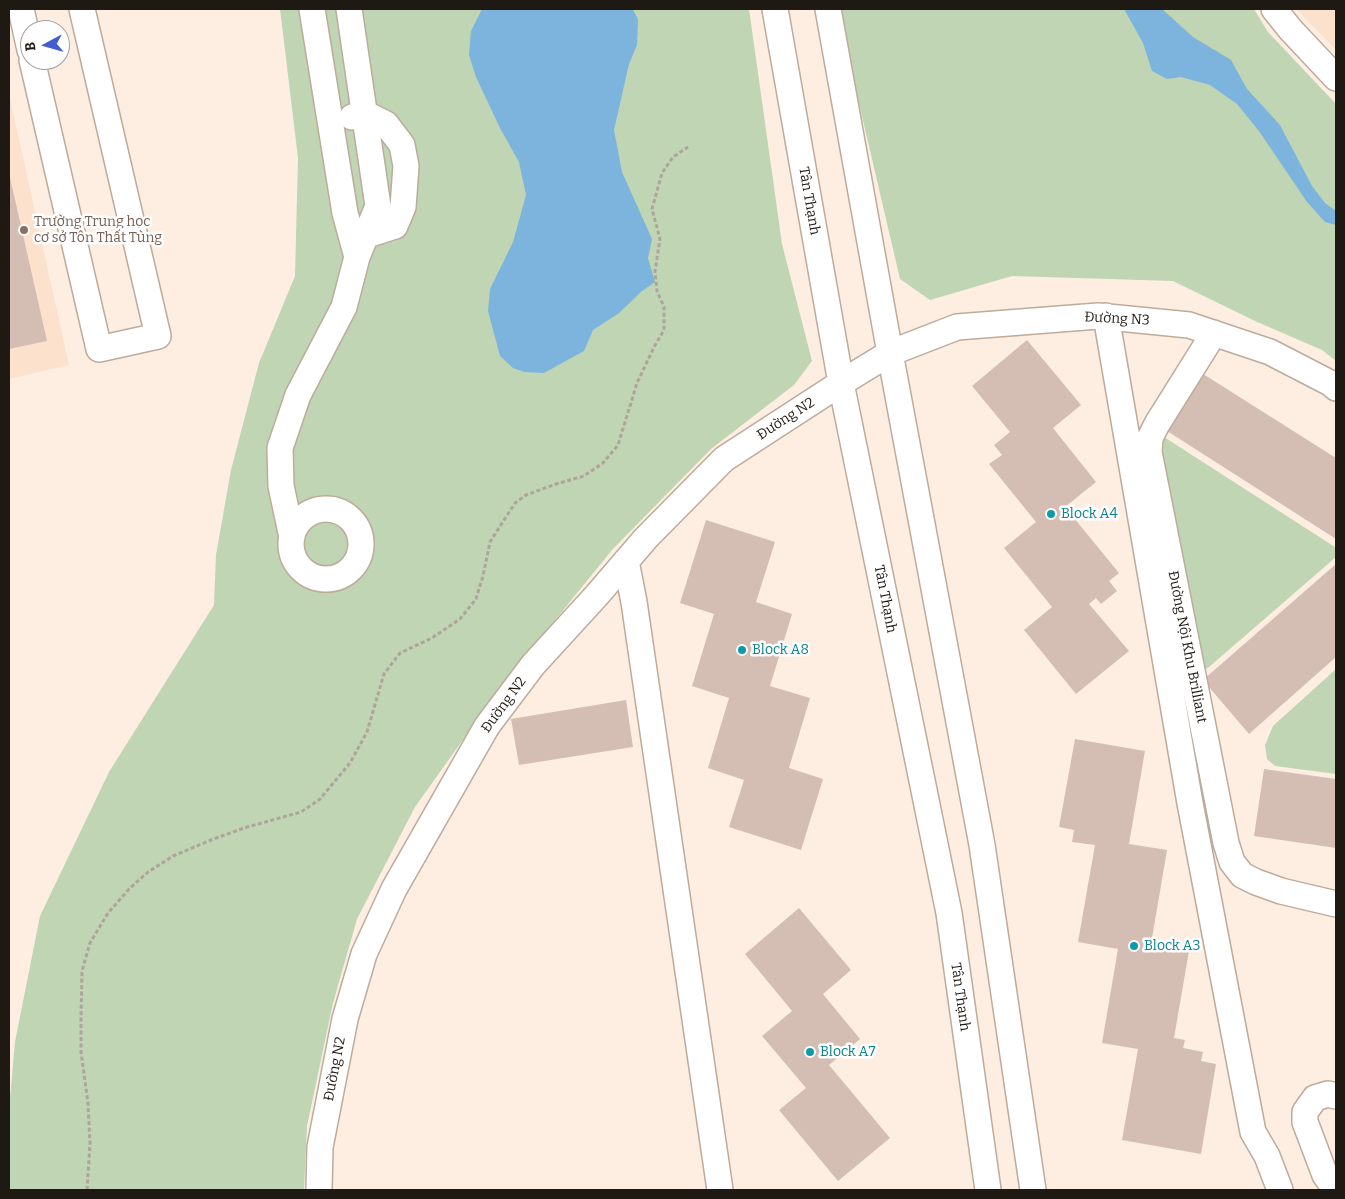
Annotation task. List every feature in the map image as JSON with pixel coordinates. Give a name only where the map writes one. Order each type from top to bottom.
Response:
[{"type":"street","points":[[34,70],[99,349],[158,336],[82,9]]},
{"type":"street","points":[[312,9],[345,213],[362,246]]},
{"type":"street","points":[[292,537],[281,486],[280,448],[298,395],[344,307],[362,246],[378,206],[349,9]]},
{"type":"street","name":"Tân Thạnh","points":[[775,9],[841,383],[949,913],[988,1190]]},
{"type":"street","points":[[828,9],[982,844],[1033,1190]]},
{"type":"street","points":[[1274,9],[1336,78]]},
{"type":"street","points":[[330,124],[364,113],[386,124],[402,144],[406,166],[403,207],[395,226],[362,246]]},
{"type":"street","points":[[1106,316],[1190,803],[1253,1132],[1267,1156],[1280,1190]]},
{"type":"street","name":"Đường N3","points":[[890,353],[957,327],[1106,316],[1189,325],[1270,352],[1330,383],[1336,388]]},
{"type":"street","name":"Đường Nội Khu Brilliant","points":[[1214,333],[1157,424],[1150,438],[1149,452],[1226,843],[1232,862],[1242,875],[1281,891],[1336,904]]},
{"type":"street","name":"Đường N2","points":[[319,1190],[320,1147],[345,1019],[364,954],[394,889],[487,726],[533,665],[646,538],[724,459],[890,353]]},
{"type":"street","points":[[626,561],[634,602],[720,1190]]},
{"type":"street","points":[[1336,1096],[1328,1094],[1315,1098],[1305,1112],[1305,1122],[1325,1175],[1336,1188]]},
{"type":"path","points":[[87,1190],[90,1144],[88,1104],[81,1052],[81,1017],[82,971],[90,943],[108,913],[130,888],[148,872],[173,856],[244,828],[301,812],[320,799],[350,763],[367,732],[384,674],[400,653],[432,638],[460,619],[476,599],[490,542],[514,503],[526,495],[584,476],[603,464],[618,445],[637,383],[654,346],[664,330],[664,307],[657,291],[655,271],[660,239],[652,209],[662,173],[672,157],[688,147]]},
{"type":"shaded area","points":[[1296,9],[1336,9],[1336,50],[1312,25]]},
{"type":"shaded area","name":"Trường Trung học cơ sở Tôn Thất Tùng","points":[[9,94],[69,365],[9,379]]},
{"type":"green space","points":[[280,9],[749,9],[782,244],[812,361],[794,385],[711,449],[612,550],[499,689],[415,807],[357,919],[333,1003],[307,1126],[304,1190],[9,1190],[9,1110],[15,1042],[40,916],[109,772],[214,605],[216,555],[231,470],[259,363],[295,276],[298,158]]},
{"type":"green space","points":[[837,9],[1254,9],[1268,32],[1336,104],[1336,361],[1322,350],[1255,321],[1173,281],[1012,276],[930,300],[900,279]]},
{"type":"green space","points":[[1164,437],[1335,547],[1336,551],[1336,557],[1201,672],[1159,451],[1160,442]]},
{"type":"green space","points":[[1336,669],[1336,774],[1275,766],[1267,759],[1265,745],[1273,726]]},
{"type":"water","points":[[482,9],[633,9],[638,20],[637,45],[629,64],[614,130],[622,172],[652,239],[648,258],[655,282],[642,291],[619,313],[593,330],[584,351],[544,373],[524,372],[513,368],[500,356],[488,311],[490,289],[513,242],[526,195],[519,162],[500,128],[476,77],[469,55],[471,31]]},
{"type":"water","points":[[1124,9],[1162,9],[1193,37],[1231,60],[1247,89],[1280,125],[1312,186],[1325,203],[1336,211],[1336,225],[1325,222],[1307,202],[1259,131],[1237,104],[1210,85],[1181,77],[1167,79],[1152,71],[1143,43]]},
{"type":"building","points":[[9,173],[47,341],[9,349]]},
{"type":"building","name":"Block A4","points":[[1027,340],[1081,405],[1053,428],[1096,482],[1065,507],[1119,573],[1109,581],[1117,591],[1101,604],[1096,598],[1089,604],[1129,651],[1076,694],[1024,630],[1052,607],[1004,548],[1036,522],[989,464],[1002,455],[994,445],[1010,432],[972,386]]},
{"type":"building","points":[[1200,372],[1336,458],[1336,539],[1164,429]]},
{"type":"building","name":"Block A8","points":[[706,520],[775,542],[756,602],[792,614],[770,686],[810,698],[789,768],[823,779],[801,850],[729,827],[744,780],[708,768],[729,698],[692,686],[714,614],[680,603]]},
{"type":"building","points":[[1336,564],[1336,657],[1249,734],[1203,680]]},
{"type":"building","points":[[626,700],[633,747],[519,765],[511,719]]},
{"type":"building","name":"Block A3","points":[[1075,739],[1145,751],[1129,844],[1167,850],[1151,944],[1189,951],[1174,1038],[1185,1040],[1183,1048],[1203,1052],[1201,1061],[1216,1064],[1201,1154],[1122,1140],[1138,1049],[1102,1043],[1118,949],[1078,942],[1095,845],[1072,842],[1074,830],[1059,827]]},
{"type":"building","points":[[1264,769],[1336,779],[1336,848],[1254,836]]},
{"type":"building","name":"Block A7","points":[[799,908],[851,970],[823,994],[860,1039],[829,1065],[890,1138],[838,1181],[779,1110],[806,1088],[762,1036],[792,1011],[745,954]]},
{"type":"place","name":"Trường Trung học cơ sở Tôn Thất Tùng","points":[[24,230]]},
{"type":"place","name":"Block A4","points":[[1051,514]]},
{"type":"place","name":"Block A8","points":[[742,650]]},
{"type":"place","name":"Block A3","points":[[1134,946]]},
{"type":"place","name":"Block A7","points":[[810,1052]]}]
